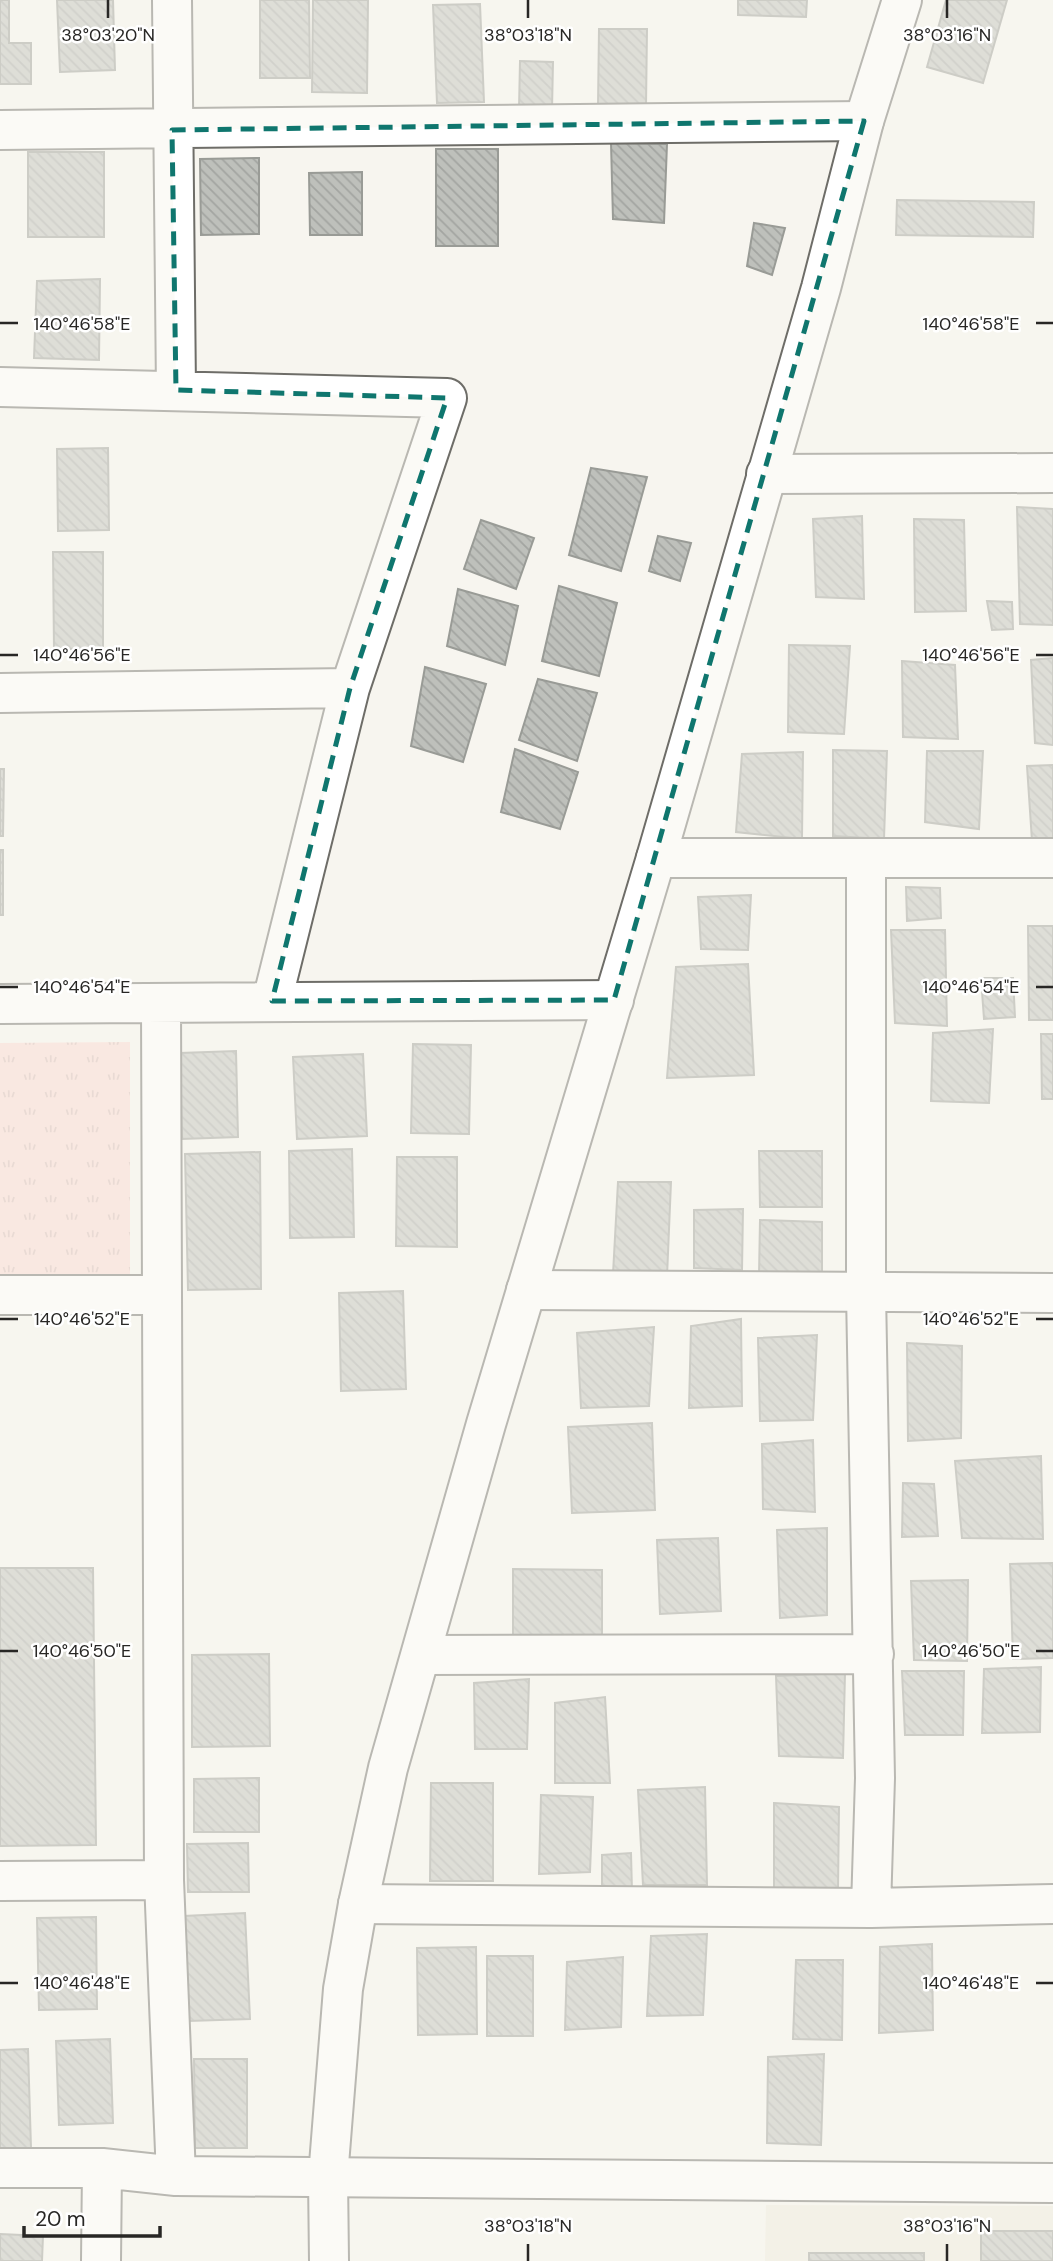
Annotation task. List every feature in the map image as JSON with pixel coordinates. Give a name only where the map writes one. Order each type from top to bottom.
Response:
[{"type":"street","points":[[172,0],[176,390]]},
{"type":"street","points":[[328,2261],[328,2177],[343,1989],[358,1904],[388,1768],[486,1424],[656,859],[821,288],[864,121],[902,0]]},
{"type":"street","points":[[0,130],[864,121]]},
{"type":"street","points":[[0,387],[447,398],[350,688],[272,1001]]},
{"type":"street","points":[[766,474],[1053,473]]},
{"type":"street","points":[[0,693],[350,688]]},
{"type":"street","points":[[866,858],[866,1293],[875,1778],[871,1908]]},
{"type":"street","points":[[656,859],[1053,858]]},
{"type":"street","points":[[0,1004],[614,1000]]},
{"type":"street","points":[[160,1004],[164,1880],[176,2176]]},
{"type":"street","points":[[526,1290],[1053,1293]]},
{"type":"street","points":[[0,1295],[162,1295]]},
{"type":"street","points":[[422,1655],[874,1654]]},
{"type":"street","points":[[0,1881],[164,1880]]},
{"type":"street","points":[[358,1904],[871,1908],[1053,1904]]},
{"type":"street","points":[[0,2168],[102,2168],[176,2176],[1053,2183]]},
{"type":"street","points":[[101,2261],[102,2168]]},
{"type":"highlighted area","points":[[864,121],[614,1000],[272,1001],[350,688],[447,398],[176,390],[172,130]]},
{"type":"shaded area","points":[[766,2205],[1053,2206],[1053,2261],[765,2261]]},
{"type":"green space","points":[[130,1042],[130,1278],[0,1279],[0,1043]]},
{"type":"building","points":[[0,0],[9,0],[9,43],[31,43],[31,84],[0,84]]},
{"type":"building","points":[[57,0],[113,0],[115,70],[60,72]]},
{"type":"building","points":[[260,0],[309,0],[310,78],[260,78]]},
{"type":"building","points":[[313,0],[368,0],[367,93],[312,92]]},
{"type":"building","points":[[738,0],[807,0],[806,17],[738,15]]},
{"type":"building","points":[[946,0],[1007,0],[983,83],[927,67]]},
{"type":"building","points":[[480,4],[484,102],[437,103],[433,5]]},
{"type":"building","points":[[599,29],[647,29],[646,106],[598,106]]},
{"type":"building","points":[[520,61],[553,62],[552,110],[519,109]]},
{"type":"building","points":[[611,143],[667,144],[664,223],[613,219]]},
{"type":"building","points":[[436,149],[498,149],[498,246],[436,246]]},
{"type":"building","points":[[28,152],[104,152],[104,237],[28,237]]},
{"type":"building","points":[[259,158],[259,234],[201,235],[200,159]]},
{"type":"building","points":[[362,172],[362,235],[310,235],[309,173]]},
{"type":"building","points":[[897,200],[1034,202],[1033,237],[896,235]]},
{"type":"building","points":[[754,223],[785,228],[772,275],[747,266]]},
{"type":"building","points":[[100,279],[99,360],[34,358],[37,281]]},
{"type":"building","points":[[108,448],[109,530],[58,531],[57,449]]},
{"type":"building","points":[[591,468],[647,477],[621,571],[569,555]]},
{"type":"building","points":[[1017,507],[1053,509],[1053,625],[1020,624]]},
{"type":"building","points":[[862,516],[864,599],[816,597],[813,519]]},
{"type":"building","points":[[914,519],[964,520],[966,611],[915,612]]},
{"type":"building","points":[[481,520],[534,538],[516,589],[464,569]]},
{"type":"building","points":[[658,536],[691,543],[680,581],[649,571]]},
{"type":"building","points":[[53,552],[103,552],[103,649],[54,649]]},
{"type":"building","points":[[559,586],[617,603],[599,676],[542,661]]},
{"type":"building","points":[[458,589],[518,606],[505,665],[447,646]]},
{"type":"building","points":[[987,601],[1012,602],[1013,629],[992,630]]},
{"type":"building","points":[[789,645],[850,646],[844,734],[788,732]]},
{"type":"building","points":[[1053,658],[1053,745],[1035,743],[1031,660]]},
{"type":"building","points":[[902,661],[955,665],[958,739],[903,737]]},
{"type":"building","points":[[425,667],[486,684],[463,762],[411,746]]},
{"type":"building","points":[[538,679],[597,693],[577,761],[519,740]]},
{"type":"building","points":[[515,749],[578,772],[560,829],[501,812]]},
{"type":"building","points":[[833,750],[887,751],[884,839],[833,836]]},
{"type":"building","points":[[927,751],[983,751],[979,829],[925,822]]},
{"type":"building","points":[[803,752],[802,839],[736,832],[742,754]]},
{"type":"building","points":[[1053,765],[1053,841],[1032,841],[1027,766]]},
{"type":"building","points":[[0,769],[4,769],[3,836],[0,836]]},
{"type":"building","points":[[0,850],[3,850],[3,915],[0,915]]},
{"type":"building","points":[[906,887],[940,888],[941,918],[907,921]]},
{"type":"building","points":[[751,895],[748,950],[701,949],[698,897]]},
{"type":"building","points":[[1028,926],[1053,926],[1053,1020],[1029,1020]]},
{"type":"building","points":[[891,930],[945,930],[947,1026],[895,1023]]},
{"type":"building","points":[[748,964],[754,1075],[667,1078],[676,967]]},
{"type":"building","points":[[981,978],[1013,978],[1015,1017],[984,1019]]},
{"type":"building","points":[[993,1029],[989,1103],[931,1101],[933,1033]]},
{"type":"building","points":[[1041,1034],[1053,1034],[1053,1099],[1042,1099]]},
{"type":"building","points":[[413,1044],[471,1045],[469,1134],[411,1133]]},
{"type":"building","points":[[236,1051],[238,1137],[182,1139],[180,1053]]},
{"type":"building","points":[[363,1054],[367,1136],[297,1139],[293,1057]]},
{"type":"building","points":[[352,1149],[354,1237],[290,1238],[289,1151]]},
{"type":"building","points":[[759,1151],[822,1151],[822,1207],[760,1207]]},
{"type":"building","points":[[260,1152],[261,1289],[188,1290],[185,1154]]},
{"type":"building","points":[[397,1157],[457,1157],[457,1247],[396,1246]]},
{"type":"building","points":[[618,1182],[671,1182],[667,1277],[613,1274]]},
{"type":"building","points":[[743,1209],[742,1270],[694,1268],[694,1210]]},
{"type":"building","points":[[760,1220],[822,1222],[822,1273],[759,1275]]},
{"type":"building","points":[[403,1291],[406,1389],[341,1391],[339,1293]]},
{"type":"building","points":[[741,1319],[742,1406],[689,1408],[691,1326]]},
{"type":"building","points":[[654,1327],[649,1406],[581,1408],[577,1333]]},
{"type":"building","points":[[817,1335],[813,1420],[760,1421],[758,1338]]},
{"type":"building","points":[[907,1343],[962,1346],[961,1438],[908,1441]]},
{"type":"building","points":[[652,1423],[655,1510],[572,1513],[568,1427]]},
{"type":"building","points":[[813,1440],[815,1512],[763,1509],[762,1444]]},
{"type":"building","points":[[1041,1456],[1043,1539],[962,1538],[955,1461]]},
{"type":"building","points":[[903,1483],[934,1484],[938,1536],[902,1537]]},
{"type":"building","points":[[827,1528],[827,1615],[780,1618],[777,1530]]},
{"type":"building","points":[[718,1538],[721,1611],[660,1614],[657,1540]]},
{"type":"building","points":[[1053,1563],[1053,1658],[1013,1659],[1010,1564]]},
{"type":"building","points":[[0,1568],[93,1568],[96,1845],[0,1846]]},
{"type":"building","points":[[513,1569],[602,1570],[602,1639],[513,1638]]},
{"type":"building","points":[[968,1580],[967,1661],[914,1660],[911,1581]]},
{"type":"building","points":[[269,1654],[270,1746],[192,1747],[192,1655]]},
{"type":"building","points":[[1041,1667],[1040,1732],[982,1733],[984,1669]]},
{"type":"building","points":[[902,1671],[964,1671],[963,1735],[905,1735]]},
{"type":"building","points":[[845,1673],[843,1758],[779,1756],[776,1676]]},
{"type":"building","points":[[529,1679],[527,1749],[475,1749],[474,1683]]},
{"type":"building","points":[[605,1697],[610,1783],[555,1783],[555,1703]]},
{"type":"building","points":[[259,1778],[259,1832],[194,1832],[194,1779]]},
{"type":"building","points":[[431,1783],[493,1783],[493,1881],[430,1881]]},
{"type":"building","points":[[705,1787],[707,1885],[643,1885],[638,1790]]},
{"type":"building","points":[[541,1795],[593,1797],[590,1872],[539,1874]]},
{"type":"building","points":[[774,1803],[839,1807],[838,1890],[774,1888]]},
{"type":"building","points":[[248,1843],[249,1892],[188,1892],[187,1844]]},
{"type":"building","points":[[631,1853],[632,1891],[602,1892],[602,1855]]},
{"type":"building","points":[[245,1913],[250,2019],[189,2021],[184,1916]]},
{"type":"building","points":[[96,1917],[97,2009],[39,2010],[37,1918]]},
{"type":"building","points":[[707,1934],[703,2015],[647,2016],[651,1936]]},
{"type":"building","points":[[932,1944],[933,2030],[879,2033],[880,1947]]},
{"type":"building","points":[[476,1947],[477,2034],[418,2035],[417,1948]]},
{"type":"building","points":[[487,1956],[533,1956],[533,2036],[487,2036]]},
{"type":"building","points":[[623,1957],[621,2027],[565,2030],[567,1962]]},
{"type":"building","points":[[796,1960],[843,1960],[842,2040],[793,2039]]},
{"type":"building","points":[[110,2039],[113,2123],[59,2125],[56,2041]]},
{"type":"building","points":[[28,2049],[31,2148],[0,2149],[0,2050]]},
{"type":"building","points":[[824,2054],[821,2145],[767,2143],[768,2057]]},
{"type":"building","points":[[194,2059],[247,2059],[247,2148],[195,2148]]},
{"type":"building","points":[[981,2231],[1053,2231],[1053,2261],[981,2261]]},
{"type":"building","points":[[0,2234],[43,2236],[42,2261],[0,2261]]},
{"type":"building","points":[[809,2253],[924,2253],[924,2261],[809,2261]]}]
